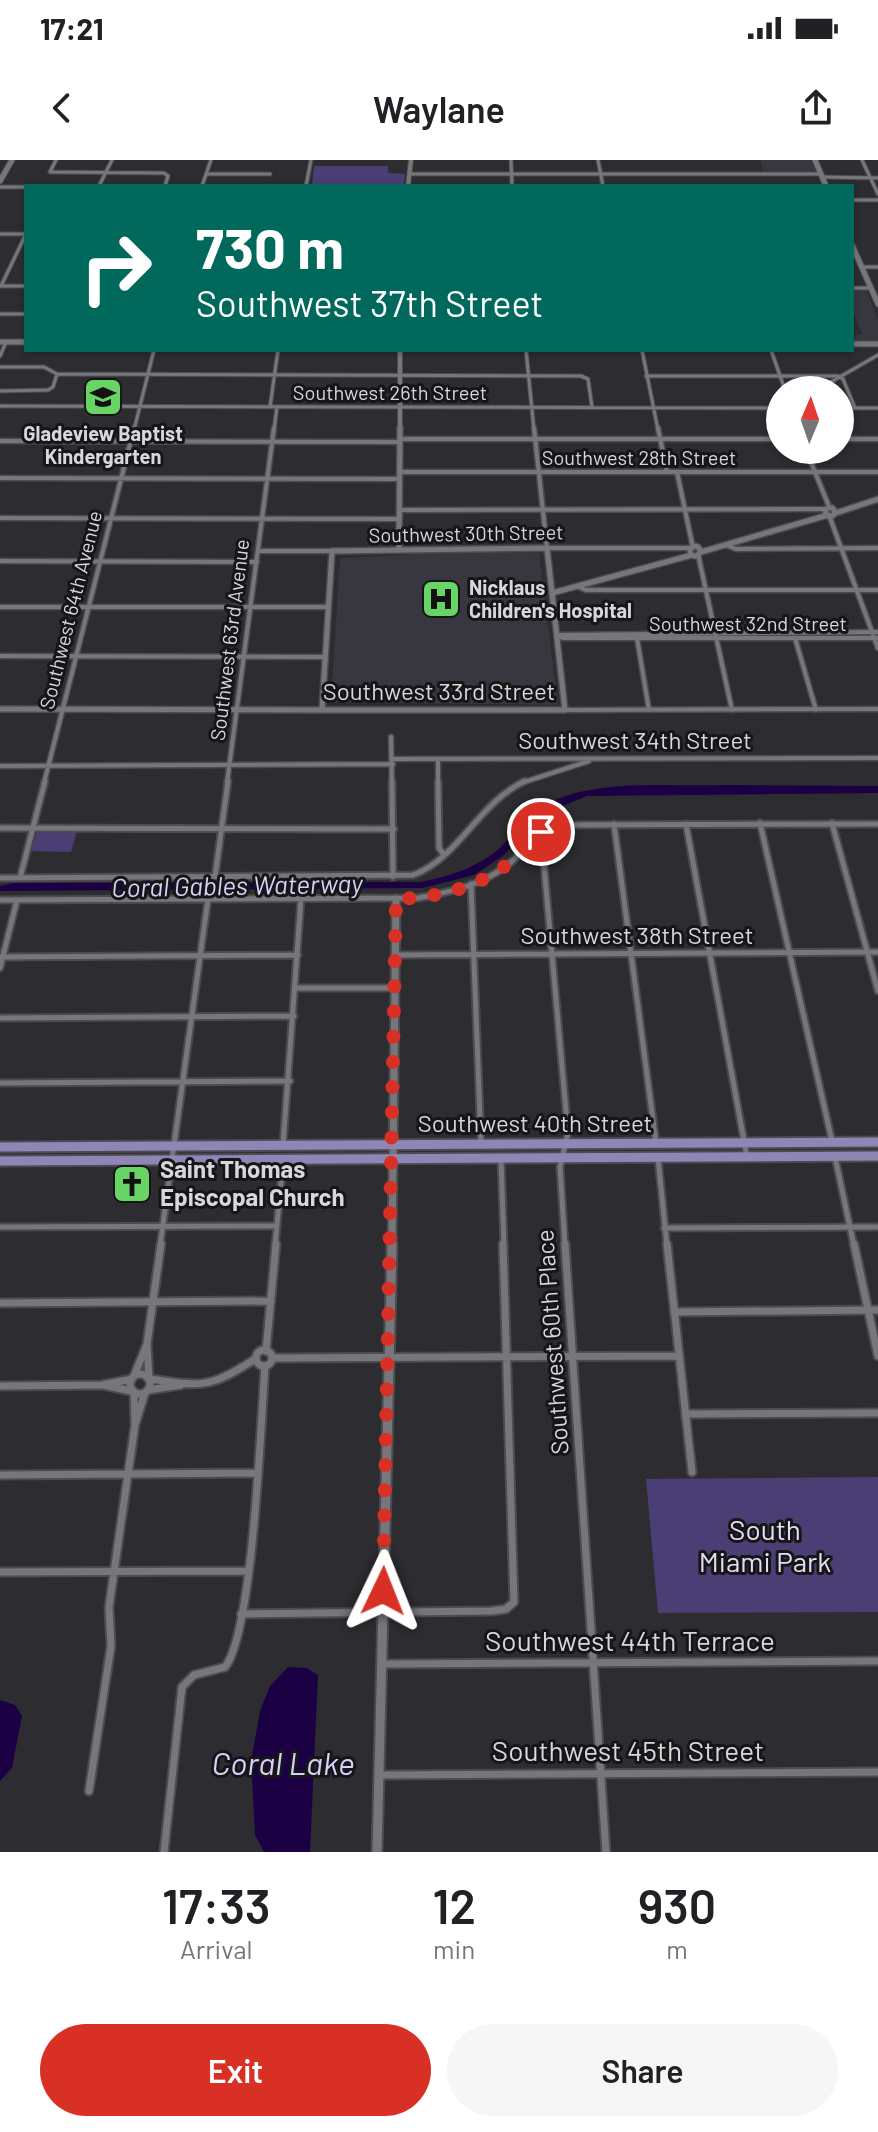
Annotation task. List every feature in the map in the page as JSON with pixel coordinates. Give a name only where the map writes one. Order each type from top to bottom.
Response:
[{"type":"main road","points":[[0,184],[12,160]]},
{"type":"main road","points":[[815,160],[825,184]]},
{"type":"main road","points":[[854,249],[878,304]]},
{"type":"main road","points":[[3,344],[24,344]]},
{"type":"main road","points":[[854,346],[877,347]]},
{"type":"main road","points":[[817,1156],[832,1141]]},
{"type":"main road","name":"Southwest 40th Street","points":[[0,1147],[878,1142]]},
{"type":"main road","points":[[617,1158],[627,1151],[648,1149],[656,1143]]},
{"type":"main road","points":[[658,1157],[664,1150],[688,1143]]},
{"type":"main road","points":[[261,1160],[283,1145]]},
{"type":"main road","name":"Southwest 40th Street","points":[[0,1161],[878,1156]]},
{"type":"street","points":[[56,160],[48,170],[50,172],[166,174],[165,184]]},
{"type":"street","points":[[101,184],[112,160]]},
{"type":"street","points":[[204,184],[211,160]]},
{"type":"street","points":[[307,184],[311,160]]},
{"type":"street","points":[[410,184],[411,160]]},
{"type":"street","points":[[511,160],[512,184]]},
{"type":"street","points":[[598,160],[603,184]]},
{"type":"street","points":[[862,160],[878,194]]},
{"type":"street","points":[[207,174],[270,174]]},
{"type":"street","points":[[411,174],[878,178]]},
{"type":"street","points":[[0,184],[24,187]]},
{"type":"street","points":[[854,200],[878,200]]},
{"type":"street","points":[[0,234],[24,234]]},
{"type":"street","points":[[24,238],[0,286],[24,286]]},
{"type":"street","points":[[14,257],[22,257]]},
{"type":"street","points":[[862,267],[878,267]]},
{"type":"street","points":[[854,288],[871,288]]},
{"type":"street","points":[[0,314],[24,314]]},
{"type":"street","points":[[0,356],[3,344]]},
{"type":"street","name":"Southwest 64th Avenue","points":[[20,878],[154,352]]},
{"type":"street","points":[[270,407],[278,352]]},
{"type":"street","points":[[399,550],[400,352]]},
{"type":"street","points":[[526,352],[565,710]]},
{"type":"street","points":[[642,352],[667,472]]},
{"type":"street","points":[[772,352],[780,376]]},
{"type":"street","points":[[842,376],[878,355]]},
{"type":"street","points":[[0,367],[44,367],[57,374],[585,377],[592,407]]},
{"type":"street","points":[[0,391],[48,390],[57,374]]},
{"type":"street","points":[[646,376],[766,376]]},
{"type":"street","points":[[0,405],[0,413]]},
{"type":"street","name":"Southwest 26th Street","points":[[0,405],[766,408]]},
{"type":"street","name":"Southwest 63rd Avenue","points":[[215,877],[277,407]]},
{"type":"street","points":[[855,408],[878,408]]},
{"type":"street","points":[[0,441],[766,439]]},
{"type":"street","points":[[854,439],[878,439]]},
{"type":"street","points":[[812,464],[876,635],[878,648]]},
{"type":"street","name":"Southwest 28th Street","points":[[400,472],[878,472]]},
{"type":"street","points":[[677,472],[732,710]]},
{"type":"street","points":[[0,478],[400,479]]},
{"type":"street","points":[[552,593],[878,499]]},
{"type":"street","points":[[400,510],[813,509],[829,512]]},
{"type":"street","points":[[0,518],[400,519]]},
{"type":"street","points":[[725,544],[736,549],[878,548]]},
{"type":"street","name":"Southwest 30th Street","points":[[258,551],[694,550]]},
{"type":"street","points":[[322,710],[332,551]]},
{"type":"street","points":[[0,561],[257,562]]},
{"type":"street","points":[[579,587],[586,590],[878,590]]},
{"type":"street","points":[[0,607],[328,607]]},
{"type":"street","name":"Southwest 32nd Street","points":[[557,635],[876,635]]},
{"type":"street","name":"Southwest 32nd Street","points":[[557,635],[795,638],[876,635]]},
{"type":"street","points":[[637,638],[649,710]]},
{"type":"street","points":[[795,638],[816,710]]},
{"type":"street","points":[[0,656],[325,657]]},
{"type":"street","name":"Southwest 33rd Street","points":[[0,709],[878,709]]},
{"type":"street","points":[[391,737],[393,877]]},
{"type":"street","name":"Southwest 34th Street","points":[[0,766],[230,766],[438,759],[878,758]]},
{"type":"street","points":[[438,759],[439,848],[444,855]]},
{"type":"street","points":[[0,878],[393,877],[424,872],[444,855],[480,812],[509,789],[540,774],[589,761]]},
{"type":"street","points":[[760,823],[832,1141]]},
{"type":"street","points":[[832,823],[878,991]]},
{"type":"street","points":[[614,824],[656,1143]]},
{"type":"street","points":[[686,824],[747,1157]]},
{"type":"street","points":[[0,900],[396,899],[442,894],[471,884],[507,865],[541,832],[561,825],[878,824]]},
{"type":"street","points":[[0,828],[394,829]]},
{"type":"street","name":"Southwest 60th Place","points":[[541,832],[567,1143],[561,1158],[606,1852]]},
{"type":"street","points":[[471,884],[481,1144]]},
{"type":"street","points":[[89,1791],[111,1646],[109,1607],[135,1425],[150,1379],[147,1344],[152,1302],[208,899]]},
{"type":"street","points":[[283,1145],[301,899]]},
{"type":"street","points":[[377,1852],[394,1159],[396,899]]},
{"type":"street","points":[[0,968],[17,900]]},
{"type":"street","name":"Southwest 38th Street","points":[[395,955],[878,952]]},
{"type":"street","points":[[1,957],[298,955]]},
{"type":"street","points":[[296,988],[395,988]]},
{"type":"street","points":[[0,1018],[294,1016]]},
{"type":"street","points":[[0,1083],[290,1081]]},
{"type":"street","points":[[835,1156],[878,1356]]},
{"type":"street","points":[[658,1157],[692,1472]]},
{"type":"street","points":[[241,1614],[488,1612],[509,1607],[516,1593],[501,1158]]},
{"type":"street","points":[[272,1358],[266,1351],[283,1160]]},
{"type":"street","points":[[0,1227],[277,1226]]},
{"type":"street","points":[[664,1228],[878,1227]]},
{"type":"street","points":[[0,1303],[271,1301]]},
{"type":"street","points":[[674,1312],[878,1310]]},
{"type":"street","points":[[135,1425],[132,1417],[133,1378],[147,1344]]},
{"type":"street","points":[[102,1385],[132,1392],[221,1382],[255,1359],[258,1352],[266,1351]]},
{"type":"street","points":[[164,1852],[182,1687],[194,1675],[217,1672],[230,1662],[241,1614],[265,1366],[272,1358],[679,1356]]},
{"type":"street","points":[[255,1359],[265,1366]]},
{"type":"street","points":[[0,1386],[102,1385],[142,1374],[150,1379],[182,1384]]},
{"type":"street","points":[[686,1414],[878,1413]]},
{"type":"street","points":[[0,1475],[256,1473]]},
{"type":"street","points":[[0,1572],[247,1571]]},
{"type":"street","name":"Southwest 44th Terrace","points":[[382,1664],[878,1661]]},
{"type":"street","name":"Southwest 45th Street","points":[[379,1775],[878,1772]]},
{"type":"shaded area","points":[[760,160],[811,160],[816,172],[764,173]]},
{"type":"shaded area","points":[[854,289],[866,290],[878,319],[878,343],[854,343],[854,335],[862,334],[854,315]]},
{"type":"shaded area","name":"Nicklaus Children's Hospital","points":[[416,551],[539,553],[558,705],[331,702],[340,558],[405,555]]},
{"type":"green space","points":[[314,166],[388,166],[388,173],[405,174],[404,184],[312,184]]},
{"type":"green space","points":[[77,831],[71,852],[31,851],[37,832]]},
{"type":"green space","name":"South Miami Park","points":[[878,1477],[878,1612],[658,1613],[646,1479]]},
{"type":"water","name":"Coral Gables Waterway","points":[[635,785],[878,786],[878,793],[587,796],[539,816],[503,856],[474,875],[423,888],[0,891],[0,886],[14,883],[420,882],[453,874],[486,859],[534,811],[568,795]]},
{"type":"water","name":"Coral Lake","points":[[288,1667],[307,1668],[318,1675],[310,1852],[264,1852],[255,1835],[251,1761],[260,1711],[270,1686]]},
{"type":"water","points":[[0,1700],[15,1705],[22,1716],[12,1768],[0,1781]]},
{"type":"place","name":"Gladeview Baptist Kindergarten","points":[[103,397]]},
{"type":"place","name":"Nicklaus Children's Hospital","points":[[441,599]]},
{"type":"place","name":"Saint Thomas Episcopal Church","points":[[132,1184]]},
{"type":"route","points":[[383,1591],[394,1166],[396,899],[442,894],[485,878],[510,863],[541,832]]}]
